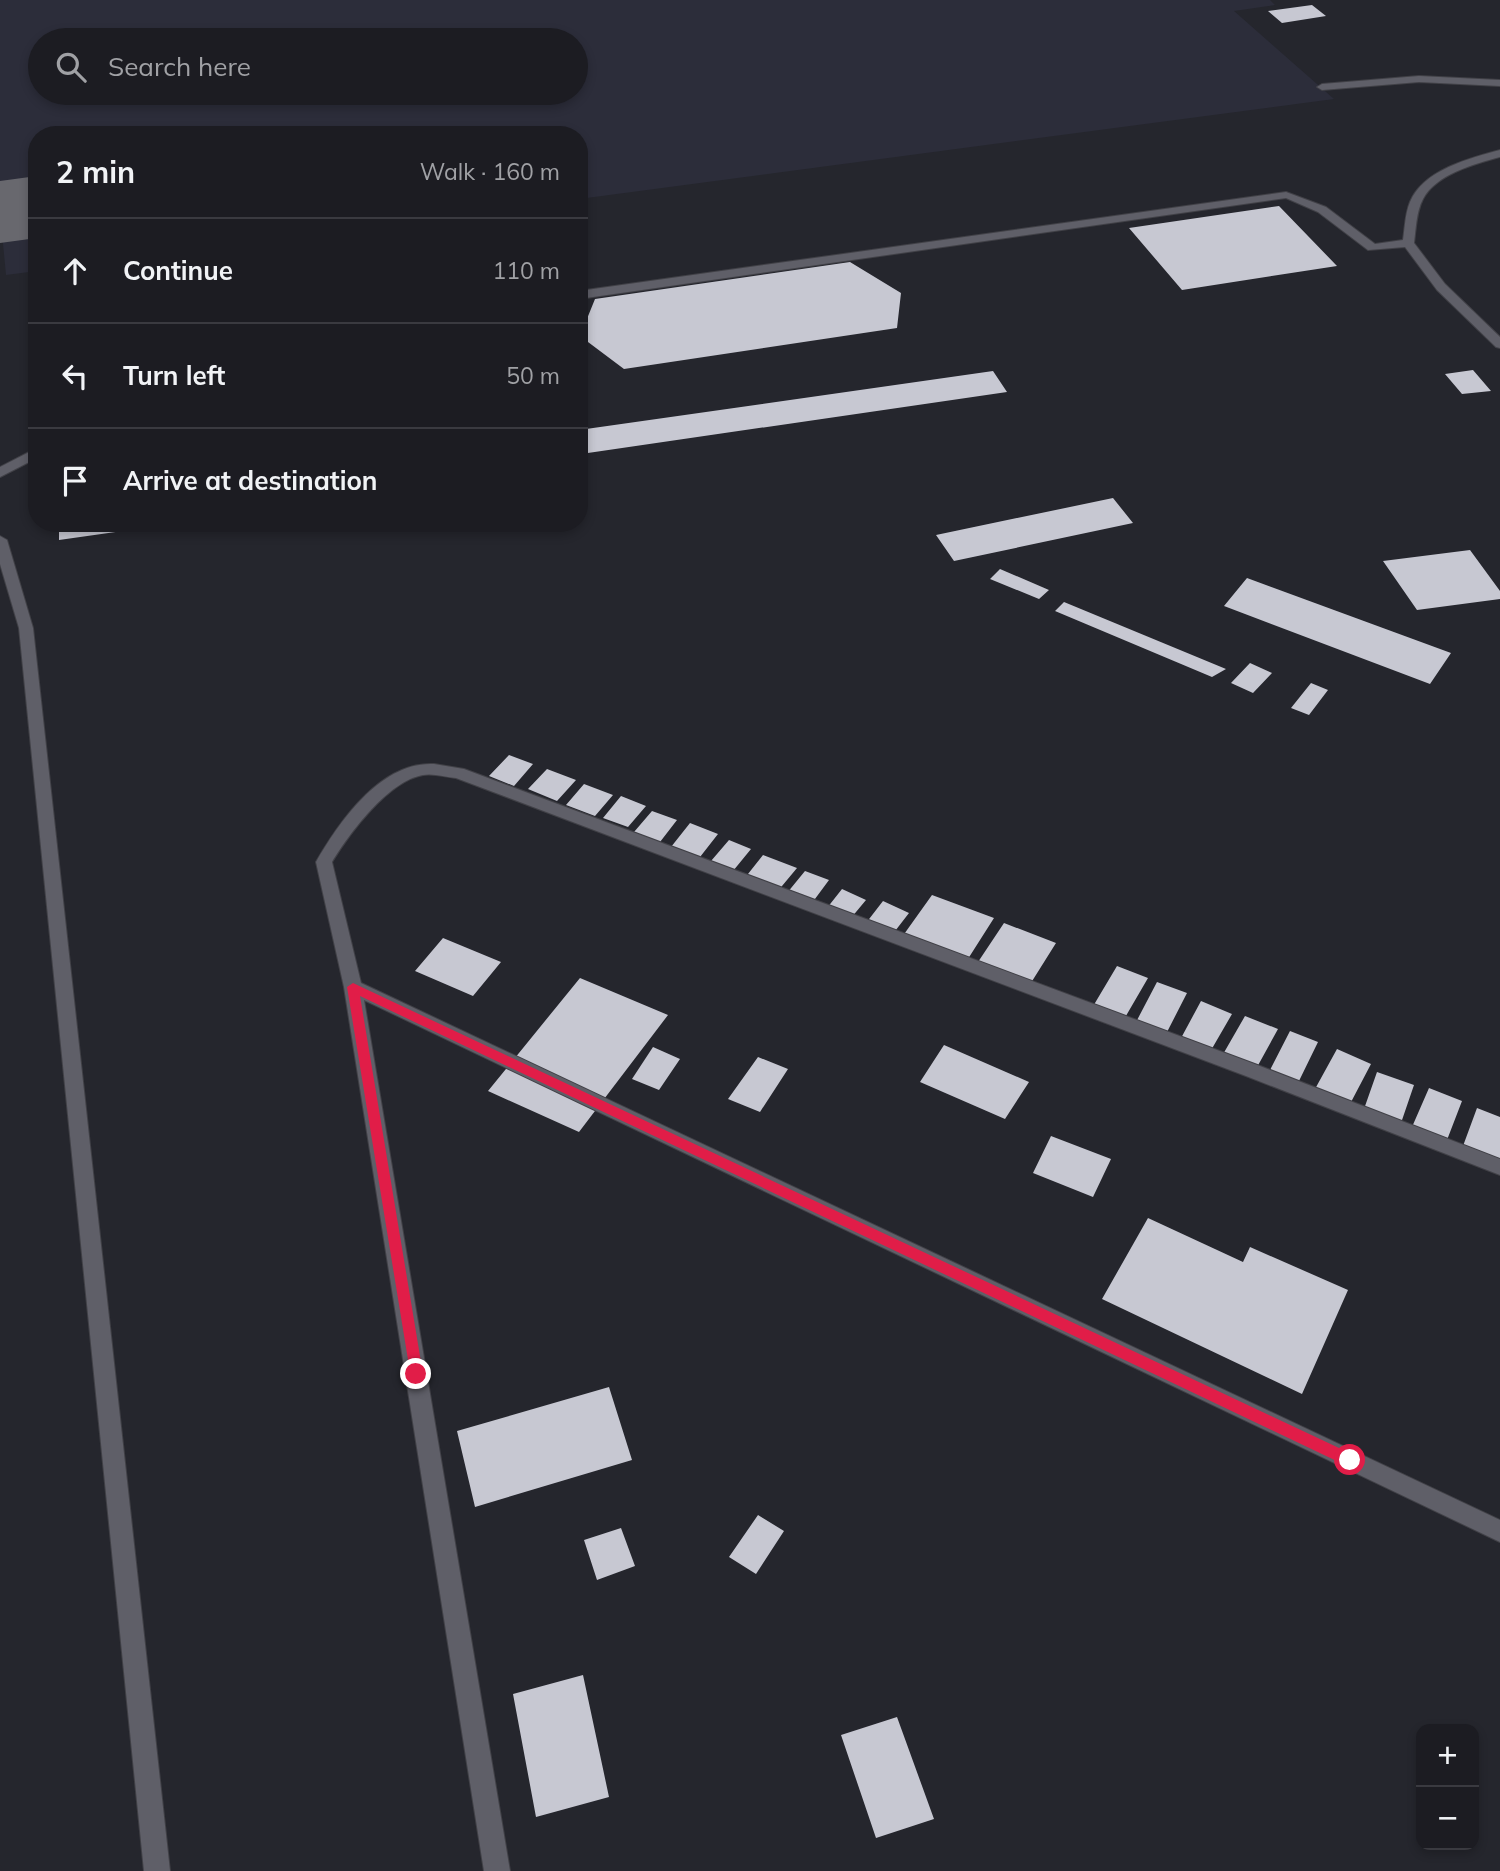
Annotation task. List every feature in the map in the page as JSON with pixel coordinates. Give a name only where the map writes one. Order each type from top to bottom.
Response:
[{"type":"lane","points":[[1322,88],[1419,79],[1500,83]]},
{"type":"lane","points":[[1500,153],[1476,160],[1435,181],[1417,197],[1408,243],[1441,287],[1500,344]]},
{"type":"lane","points":[[588,294],[1286,195],[1312,201],[1334,215],[1372,248],[1408,243]]},
{"type":"lane","points":[[0,473],[28,457]]},
{"type":"lane","points":[[0,540],[26,628],[157,1871]]},
{"type":"lane","points":[[497,1871],[353,987],[324,862],[335,840],[392,782],[421,770],[458,773],[1176,1045],[1253,1071],[1500,1167]]},
{"type":"lane","points":[[353,987],[1500,1531]]},
{"type":"shaded area","points":[[0,0],[1270,0],[1275,5],[1234,11],[1334,99],[588,198],[588,126],[28,126],[28,272],[6,275],[0,212]]},
{"type":"building","points":[[1312,5],[1326,16],[1282,23],[1268,11]]},
{"type":"building","points":[[1279,206],[1337,266],[1182,290],[1129,228]]},
{"type":"building","points":[[850,262],[901,293],[897,328],[624,369],[588,342],[588,316],[595,299]]},
{"type":"building","points":[[1473,370],[1491,391],[1462,394],[1445,374]]},
{"type":"building","points":[[993,371],[1007,392],[588,453],[588,429]]},
{"type":"building","points":[[1113,498],[1133,523],[954,561],[936,535]]},
{"type":"building","points":[[59,532],[116,532],[59,540]]},
{"type":"building","points":[[1470,550],[1500,591],[1500,599],[1417,610],[1383,561]]},
{"type":"building","points":[[1000,569],[1049,590],[1039,599],[990,579]]},
{"type":"building","points":[[1247,578],[1451,653],[1430,684],[1224,606]]},
{"type":"building","points":[[1064,602],[1226,669],[1212,677],[1055,611]]},
{"type":"building","points":[[1250,663],[1272,673],[1253,693],[1231,683]]},
{"type":"building","points":[[1311,683],[1328,690],[1309,715],[1291,708]]},
{"type":"building","points":[[509,755],[533,764],[514,786],[489,776]]},
{"type":"building","points":[[547,769],[576,780],[557,801],[528,789]]},
{"type":"building","points":[[584,784],[613,795],[595,816],[566,805]]},
{"type":"building","points":[[621,796],[646,806],[628,827],[603,818]]},
{"type":"building","points":[[652,811],[677,820],[660,842],[634,832]]},
{"type":"building","points":[[690,823],[718,834],[700,857],[671,847]]},
{"type":"building","points":[[729,840],[751,849],[733,871],[711,861]]},
{"type":"building","points":[[763,855],[797,868],[777,892],[744,879]]},
{"type":"building","points":[[805,871],[829,880],[812,903],[787,893]]},
{"type":"building","points":[[842,889],[866,900],[851,918],[827,908]]},
{"type":"building","points":[[932,895],[994,918],[966,962],[902,937]]},
{"type":"building","points":[[883,901],[909,913],[892,935],[866,923]]},
{"type":"building","points":[[1004,923],[1056,943],[1029,986],[976,965]]},
{"type":"building","points":[[443,938],[501,962],[473,996],[415,971]]},
{"type":"building","points":[[1117,966],[1148,978],[1123,1021],[1092,1008]]},
{"type":"building","points":[[580,978],[668,1015],[579,1132],[488,1091]]},
{"type":"building","points":[[1157,982],[1187,993],[1165,1036],[1135,1024]]},
{"type":"building","points":[[1201,1001],[1232,1014],[1210,1052],[1180,1040]]},
{"type":"building","points":[[1245,1016],[1278,1029],[1256,1069],[1222,1056]]},
{"type":"building","points":[[1290,1031],[1318,1042],[1298,1083],[1269,1072]]},
{"type":"building","points":[[944,1045],[1029,1082],[1005,1119],[920,1082]]},
{"type":"building","points":[[653,1047],[680,1059],[659,1090],[632,1079]]},
{"type":"building","points":[[1337,1049],[1371,1064],[1350,1104],[1315,1089]]},
{"type":"building","points":[[758,1057],[788,1069],[760,1112],[728,1099]]},
{"type":"building","points":[[1377,1072],[1414,1085],[1401,1123],[1364,1109]]},
{"type":"building","points":[[1429,1088],[1462,1101],[1447,1140],[1412,1127]]},
{"type":"building","points":[[1477,1108],[1500,1117],[1500,1161],[1463,1146]]},
{"type":"building","points":[[1051,1136],[1111,1159],[1093,1197],[1033,1173]]},
{"type":"building","points":[[1148,1218],[1243,1262],[1250,1247],[1348,1290],[1302,1394],[1102,1299]]},
{"type":"building","points":[[609,1387],[632,1460],[475,1507],[457,1431]]},
{"type":"building","points":[[758,1515],[784,1531],[756,1574],[729,1557]]},
{"type":"building","points":[[621,1528],[635,1566],[597,1580],[584,1540]]},
{"type":"building","points":[[583,1675],[609,1797],[536,1817],[513,1694]]},
{"type":"building","points":[[897,1717],[934,1819],[876,1838],[841,1735]]},
{"type":"taxiway","points":[[0,212],[28,208]]},
{"type":"route","points":[[416,1374],[353,987],[1350,1460]]}]
